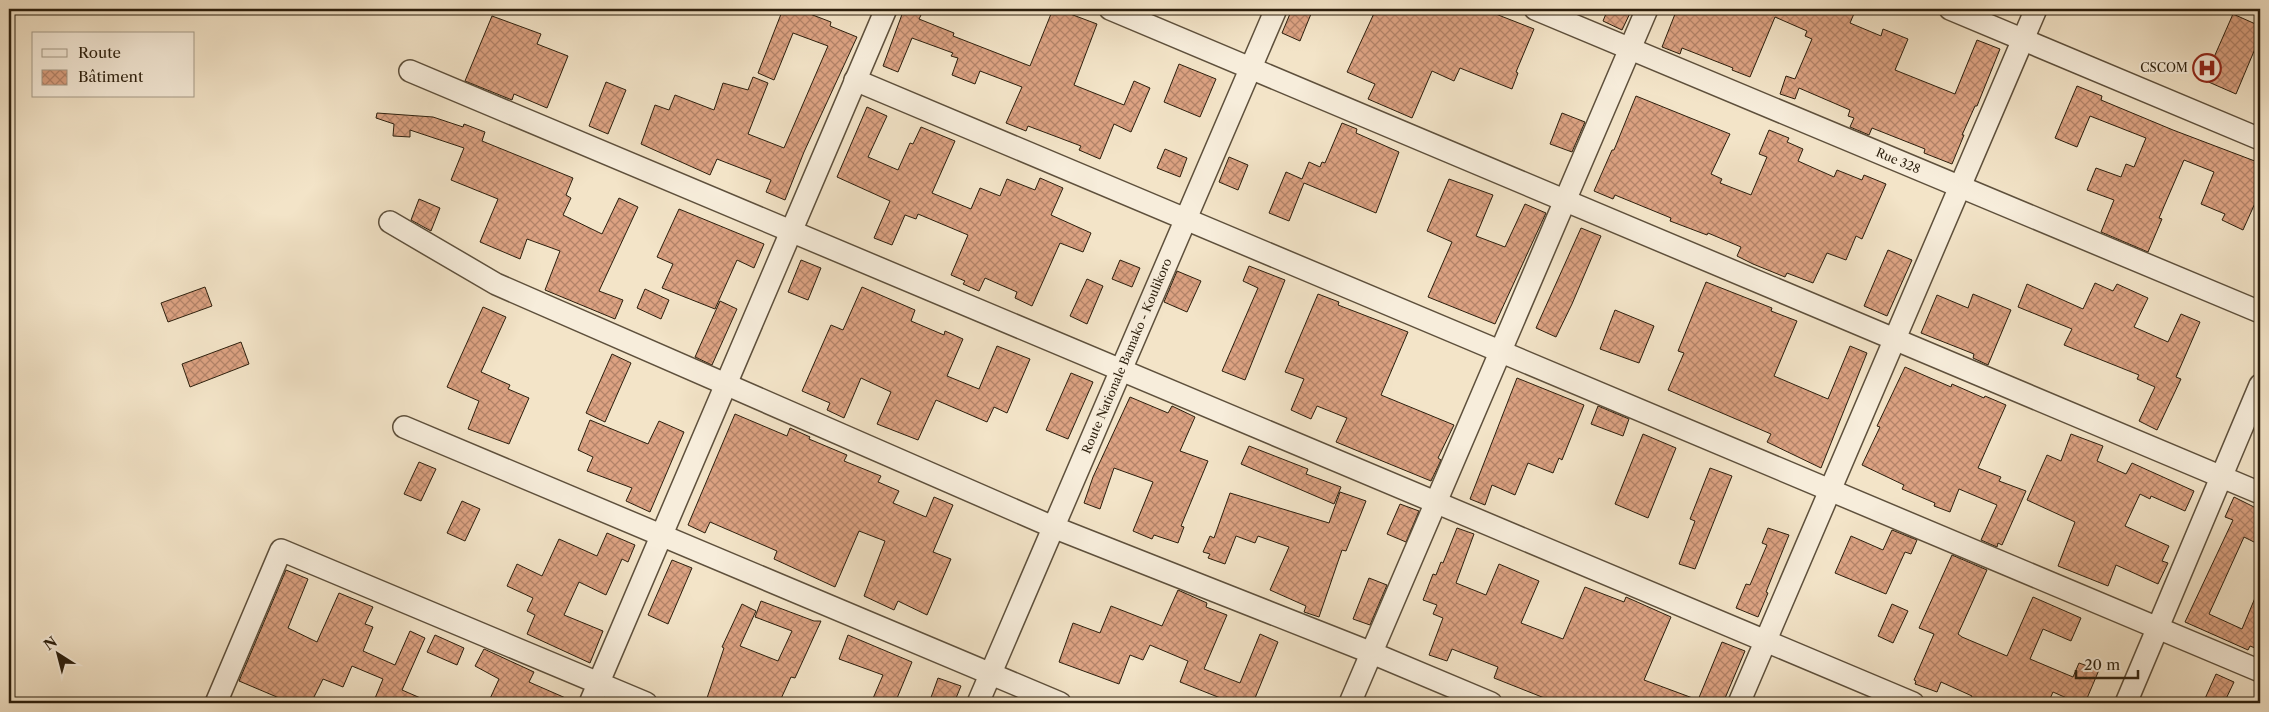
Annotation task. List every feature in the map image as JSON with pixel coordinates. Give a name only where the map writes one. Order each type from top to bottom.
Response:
[{"type":"street","points":[[590,703],[886,9]]},
{"type":"street","points":[[1110,9],[2260,493]]},
{"type":"street","name":"Route Nationale Bamako - Koulikoro","points":[[978,703],[1276,9]]},
{"type":"street","name":"Rue 328","points":[[1535,9],[2260,312]]},
{"type":"street","points":[[1350,703],[1647,9]]},
{"type":"street","points":[[1950,9],[2260,140]]},
{"type":"street","points":[[1739,703],[2036,9]]},
{"type":"street","points":[[410,71],[1913,703]]},
{"type":"street","points":[[856,80],[2260,671]]},
{"type":"street","points":[[390,222],[496,284],[1053,527],[1372,653],[1491,703]]},
{"type":"street","points":[[2126,703],[2260,385]]},
{"type":"street","points":[[404,427],[1060,703]]},
{"type":"street","points":[[219,702],[282,550],[646,703]]},
{"type":"building","points":[[783,9],[797,9],[831,22],[830,26],[857,37],[804,152],[785,200],[766,192],[771,180],[717,159],[710,175],[641,144],[655,105],[669,110],[675,95],[714,110],[723,83],[748,90],[753,77],[768,83],[748,134],[784,148],[828,46],[793,33],[774,80],[758,73]]},
{"type":"building","points":[[904,9],[924,9],[919,19],[954,33],[953,36],[1030,66],[1053,9],[1057,9],[1097,24],[1074,85],[1124,105],[1134,81],[1150,88],[1131,132],[1114,124],[1100,159],[1079,150],[1081,146],[1028,126],[1026,131],[1006,123],[1022,87],[980,71],[975,84],[952,75],[958,58],[951,56],[953,53],[912,38],[898,72],[883,66]]},
{"type":"building","points":[[1292,9],[1313,9],[1300,41],[1282,33]]},
{"type":"building","points":[[1376,9],[1483,9],[1534,29],[1516,72],[1518,73],[1512,89],[1460,68],[1454,81],[1432,71],[1412,118],[1368,99],[1375,84],[1347,72]]},
{"type":"building","points":[[1608,9],[1632,9],[1622,30],[1603,21]]},
{"type":"building","points":[[1677,9],[1741,9],[1758,14],[1759,11],[1755,9],[1856,9],[1850,23],[1881,36],[1883,29],[1908,39],[1895,70],[1955,94],[1977,40],[2000,49],[1977,106],[1975,106],[1962,135],[1964,135],[1952,164],[1924,153],[1925,149],[1872,128],[1869,135],[1850,127],[1854,118],[1848,116],[1850,110],[1799,88],[1795,99],[1780,94],[1786,76],[1795,79],[1812,39],[1805,36],[1807,31],[1775,17],[1750,77],[1732,70],[1733,68],[1682,48],[1680,54],[1662,47]]},
{"type":"building","points":[[2233,14],[2260,26],[2260,37],[2236,94],[2204,80]]},
{"type":"building","points":[[492,16],[541,34],[537,44],[568,56],[547,108],[514,94],[512,100],[465,81]]},
{"type":"building","points":[[1179,64],[1216,79],[1200,117],[1164,102]]},
{"type":"building","points":[[606,82],[626,90],[608,134],[589,126]]},
{"type":"building","points":[[2077,86],[2102,96],[2101,100],[2260,163],[2260,192],[2243,230],[2222,220],[2225,214],[2201,204],[2214,172],[2184,160],[2159,218],[2162,219],[2148,252],[2101,232],[2114,200],[2087,190],[2096,168],[2121,177],[2126,164],[2134,167],[2146,138],[2090,116],[2077,147],[2055,138]]},
{"type":"building","points":[[1636,96],[1730,134],[1711,174],[1722,179],[1720,183],[1751,195],[1767,157],[1759,154],[1769,130],[1789,138],[1787,142],[1803,149],[1798,161],[1834,177],[1837,170],[1862,180],[1864,175],[1886,184],[1862,239],[1856,236],[1846,260],[1827,253],[1813,283],[1787,273],[1785,277],[1753,264],[1737,256],[1741,247],[1708,233],[1707,235],[1670,221],[1671,218],[1615,195],[1613,199],[1594,191],[1612,150],[1614,150]]},
{"type":"building","points":[[867,107],[887,116],[868,157],[898,170],[910,143],[913,144],[921,127],[955,141],[932,193],[971,209],[980,188],[1000,196],[1007,179],[1035,190],[1040,178],[1063,188],[1051,215],[1091,233],[1083,252],[1060,243],[1032,306],[1015,298],[1017,292],[985,278],[979,291],[963,284],[965,281],[951,275],[968,235],[918,214],[916,219],[905,215],[892,245],[874,238],[890,201],[837,177]]},
{"type":"building","points":[[377,113],[433,117],[463,127],[464,124],[485,132],[482,141],[573,178],[566,195],[571,198],[563,215],[602,234],[619,198],[638,207],[599,291],[623,300],[615,319],[545,290],[560,251],[527,239],[520,259],[480,242],[498,199],[451,180],[464,148],[410,130],[410,137],[393,136],[394,124],[376,118]]},
{"type":"building","points":[[1562,113],[1585,122],[1572,152],[1550,144]]},
{"type":"building","points":[[1342,123],[1357,129],[1356,133],[1399,152],[1376,213],[1304,183],[1289,221],[1269,213],[1286,172],[1302,179],[1309,162],[1320,167],[1322,162],[1325,163]]},
{"type":"building","points":[[1165,149],[1187,158],[1180,177],[1157,168]]},
{"type":"building","points":[[1229,157],[1248,165],[1238,190],[1219,182]]},
{"type":"building","points":[[1449,179],[1493,195],[1476,236],[1505,247],[1525,204],[1546,213],[1495,324],[1428,297],[1452,242],[1427,231]]},
{"type":"building","points":[[419,199],[440,208],[431,231],[411,220]]},
{"type":"building","points":[[679,209],[764,244],[754,268],[737,260],[715,309],[662,288],[673,264],[657,257]]},
{"type":"building","points":[[1581,228],[1601,236],[1556,337],[1536,328]]},
{"type":"building","points":[[1888,250],[1912,260],[1887,316],[1864,306]]},
{"type":"building","points":[[801,260],[821,268],[808,300],[788,292]]},
{"type":"building","points":[[1120,260],[1140,268],[1132,287],[1112,279]]},
{"type":"building","points":[[1249,266],[1285,280],[1245,380],[1222,371],[1258,288],[1243,281]]},
{"type":"building","points":[[1177,271],[1201,281],[1187,312],[1164,302]]},
{"type":"building","points":[[1087,279],[1103,286],[1087,324],[1070,316]]},
{"type":"building","points":[[1706,282],[1772,308],[1771,311],[1797,321],[1774,376],[1828,399],[1850,346],[1867,353],[1821,468],[1767,442],[1771,434],[1668,390],[1684,353],[1678,351]]},
{"type":"building","points":[[2095,283],[2113,291],[2117,284],[2148,298],[2134,327],[2168,342],[2181,314],[2200,322],[2176,377],[2181,379],[2157,430],[2139,421],[2155,387],[2137,379],[2139,375],[2064,345],[2072,329],[2018,307],[2027,284],[2083,309]]},
{"type":"building","points":[[205,287],[212,306],[168,322],[161,303]]},
{"type":"building","points":[[862,287],[915,310],[911,321],[944,335],[945,331],[963,339],[947,376],[979,389],[997,346],[1030,359],[1007,413],[994,407],[987,422],[936,400],[918,440],[877,424],[891,392],[861,378],[844,418],[827,410],[830,403],[802,391],[831,325],[843,330]]},
{"type":"building","points":[[645,289],[669,300],[661,319],[637,308]]},
{"type":"building","points":[[1318,294],[1339,302],[1338,305],[1408,332],[1381,395],[1454,425],[1438,458],[1441,460],[1431,481],[1336,442],[1347,418],[1317,406],[1311,419],[1291,410],[1304,379],[1285,372]]},
{"type":"building","points":[[1973,294],[2011,310],[1988,365],[1973,358],[1974,354],[1921,333],[1937,295],[1968,308]]},
{"type":"building","points":[[720,301],[737,309],[712,365],[695,357]]},
{"type":"building","points":[[483,307],[506,317],[481,372],[510,385],[508,389],[529,398],[509,444],[468,429],[479,401],[447,387]]},
{"type":"building","points":[[1615,310],[1654,326],[1639,363],[1600,349]]},
{"type":"building","points":[[241,342],[249,364],[190,387],[182,364]]},
{"type":"building","points":[[612,354],[631,363],[605,422],[586,413]]},
{"type":"building","points":[[1905,367],[1951,387],[1952,384],[2006,405],[1978,468],[2001,477],[1999,481],[2026,491],[2002,545],[1998,543],[1997,547],[1981,540],[1997,505],[1959,489],[1950,512],[1934,506],[1935,503],[1902,489],[1904,485],[1862,465],[1880,427],[1877,426]]},
{"type":"building","points":[[1071,373],[1093,382],[1068,439],[1046,430]]},
{"type":"building","points":[[1517,378],[1584,405],[1562,460],[1559,458],[1553,473],[1528,463],[1515,495],[1492,485],[1485,505],[1470,499]]},
{"type":"building","points":[[1130,397],[1168,413],[1172,406],[1195,417],[1180,451],[1208,461],[1181,526],[1184,527],[1178,543],[1154,535],[1152,539],[1133,531],[1153,482],[1114,468],[1100,509],[1084,503],[1093,477]]},
{"type":"building","points":[[1598,406],[1629,419],[1623,436],[1591,424]]},
{"type":"building","points":[[735,414],[787,436],[790,428],[810,437],[809,439],[847,455],[844,461],[881,476],[878,482],[899,491],[893,503],[926,517],[934,497],[953,505],[933,552],[951,559],[927,615],[898,601],[894,610],[864,596],[885,541],[859,531],[835,587],[774,559],[777,551],[710,522],[705,533],[688,525]]},
{"type":"building","points":[[590,420],[648,444],[659,421],[684,432],[650,512],[626,501],[632,488],[587,471],[593,457],[578,450]]},
{"type":"building","points":[[1643,434],[1676,448],[1648,518],[1615,504]]},
{"type":"building","points":[[2071,434],[2103,446],[2097,461],[2126,474],[2132,463],[2194,491],[2185,511],[2151,496],[2150,499],[2140,494],[2125,526],[2169,546],[2162,561],[2168,563],[2158,584],[2116,565],[2108,586],[2058,566],[2075,522],[2027,500],[2047,455],[2061,461]]},
{"type":"building","points":[[1249,446],[1308,469],[1306,474],[1341,487],[1334,504],[1241,464]]},
{"type":"building","points":[[419,462],[436,469],[421,501],[404,494]]},
{"type":"building","points":[[1710,468],[1732,476],[1695,569],[1679,564],[1695,521],[1690,519]]},
{"type":"building","points":[[1340,492],[1366,501],[1346,551],[1342,550],[1319,617],[1304,612],[1306,606],[1270,590],[1289,547],[1258,536],[1255,543],[1236,536],[1225,564],[1208,558],[1210,554],[1203,552],[1210,536],[1214,538],[1230,493],[1329,523]]},
{"type":"building","points":[[2234,497],[2260,510],[2260,545],[2244,537],[2209,614],[2242,629],[2260,586],[2260,650],[2250,646],[2248,650],[2185,622],[2233,520],[2225,517]]},
{"type":"building","points":[[462,501],[480,509],[465,541],[447,533]]},
{"type":"building","points":[[1400,504],[1419,511],[1406,542],[1387,534]]},
{"type":"building","points":[[1457,528],[1474,534],[1456,583],[1486,595],[1499,564],[1539,581],[1521,623],[1563,639],[1585,587],[1624,602],[1626,597],[1671,617],[1644,680],[1698,700],[1722,642],[1745,651],[1723,703],[1557,703],[1494,678],[1498,667],[1452,649],[1447,661],[1429,655],[1443,618],[1433,614],[1437,605],[1423,600],[1433,574],[1436,575],[1441,562],[1443,563]]},
{"type":"building","points":[[1768,528],[1789,535],[1758,617],[1736,608],[1746,584],[1750,585],[1767,545],[1762,543]]},
{"type":"building","points":[[1892,530],[1917,540],[1911,554],[1905,552],[1886,594],[1835,573],[1851,536],[1883,550]]},
{"type":"building","points":[[607,533],[635,545],[628,562],[622,559],[606,595],[579,582],[564,615],[603,631],[590,663],[527,634],[535,615],[527,611],[533,598],[507,586],[517,564],[542,576],[559,539],[597,556]]},
{"type":"building","points":[[1952,555],[1987,570],[1958,634],[1962,637],[2007,656],[2033,597],[2081,618],[2071,641],[2043,629],[2030,659],[2073,677],[2079,663],[2099,670],[2085,703],[2078,703],[2053,692],[2048,703],[1969,703],[1972,696],[1941,682],[1937,692],[1915,684],[1916,681],[1914,680],[1934,634],[1919,628]]},
{"type":"building","points":[[672,560],[692,568],[668,624],[648,615]]},
{"type":"building","points":[[286,570],[308,579],[288,628],[317,642],[339,593],[373,607],[365,624],[373,627],[363,651],[395,665],[410,631],[425,638],[402,690],[432,703],[373,703],[383,679],[352,666],[343,687],[323,679],[311,703],[291,703],[239,681]]},
{"type":"building","points":[[1369,578],[1387,585],[1370,625],[1353,619]]},
{"type":"building","points":[[1178,590],[1207,603],[1206,607],[1227,615],[1204,669],[1240,683],[1260,634],[1278,642],[1253,703],[1233,703],[1180,682],[1188,661],[1150,645],[1143,660],[1130,655],[1119,684],[1059,662],[1073,623],[1100,633],[1111,606],[1162,626]]},
{"type":"building","points":[[761,601],[814,621],[821,621],[795,678],[791,677],[779,703],[721,703],[707,698],[724,648],[722,647],[742,604],[756,611],[740,646],[778,661],[792,631],[755,617]]},
{"type":"building","points":[[1892,604],[1908,611],[1893,643],[1878,636]]},
{"type":"building","points":[[435,635],[464,648],[457,665],[427,652]]},
{"type":"building","points":[[848,635],[912,662],[895,703],[871,703],[883,675],[839,659]]},
{"type":"building","points":[[484,649],[534,672],[529,682],[577,703],[488,703],[499,679],[475,666]]},
{"type":"building","points":[[2216,674],[2234,682],[2224,703],[2203,703]]},
{"type":"building","points":[[938,678],[961,686],[954,703],[929,703]]},
{"type":"place","name":"CSCOM","points":[[2207,68]]}]
